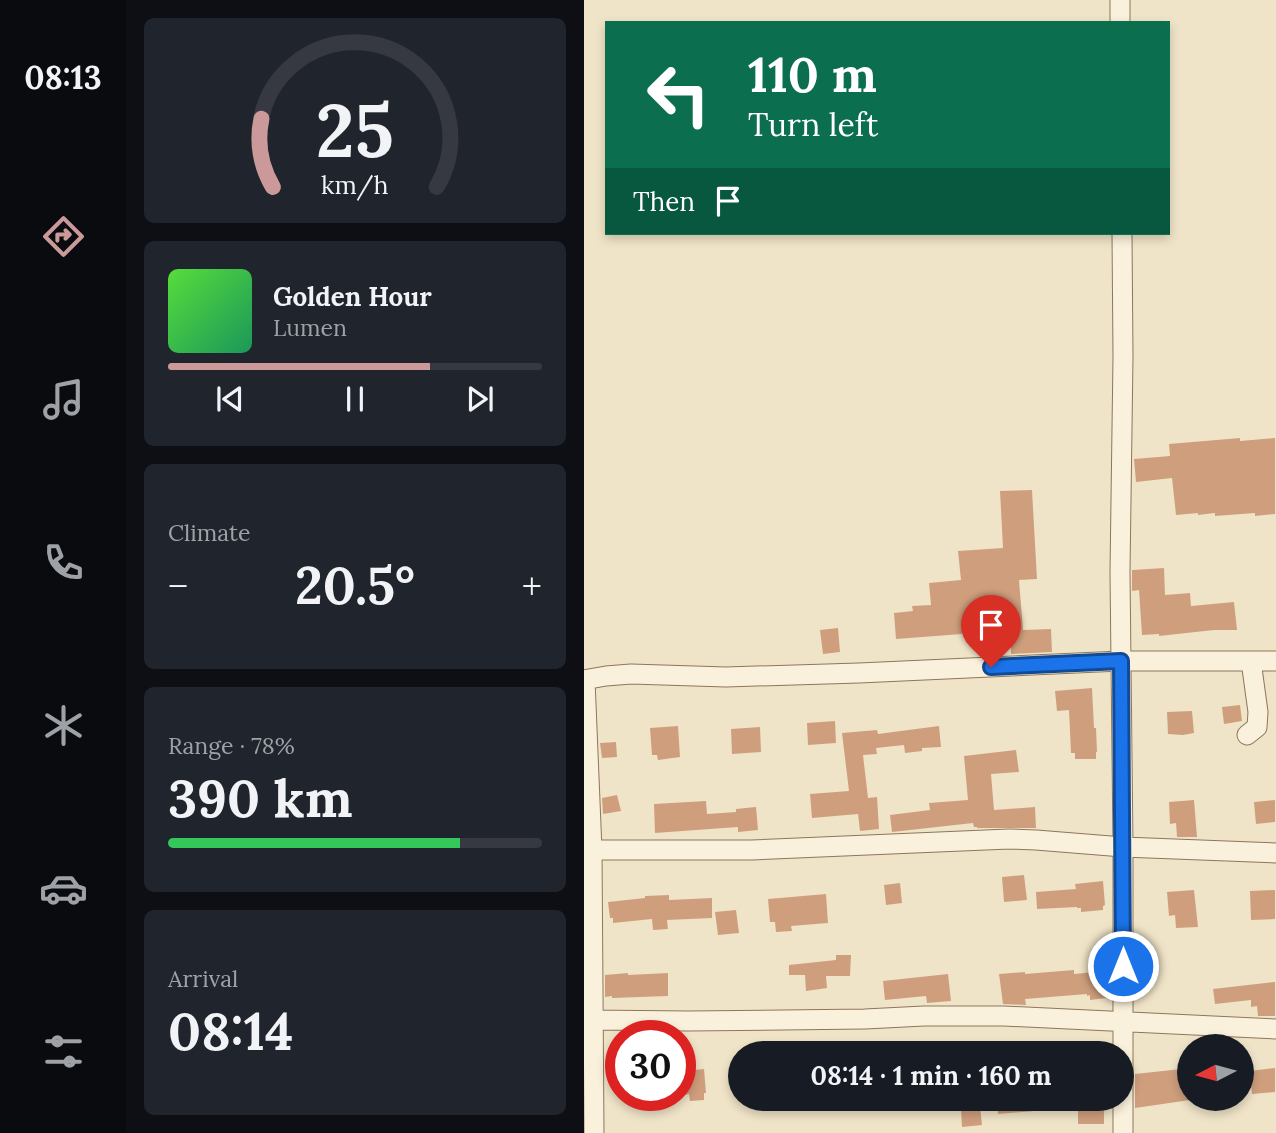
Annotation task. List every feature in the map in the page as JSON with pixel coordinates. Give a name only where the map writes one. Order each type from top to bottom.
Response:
[{"type":"street","points":[[1120,0],[1120,21]]},
{"type":"street","points":[[1122,235],[1120,572],[1124,847],[1123,1133]]},
{"type":"street","points":[[594,1133],[585,680],[631,674],[726,677],[1121,661],[1275,661]]},
{"type":"street","points":[[1247,735],[1257,727],[1258,712],[1251,661]]},
{"type":"street","points":[[588,850],[751,850],[1009,839],[1275,853]]},
{"type":"street","points":[[593,1020],[1004,1016],[1275,1029]]},
{"type":"building","points":[[1240,438],[1240,441],[1275,438],[1275,514],[1176,515],[1172,478],[1136,482],[1134,459],[1170,456],[1169,444]]},
{"type":"building","points":[[1032,490],[1037,579],[1019,580],[1023,630],[1051,629],[1052,652],[1011,654],[1011,640],[1003,640],[1002,630],[896,639],[894,613],[913,611],[912,606],[931,605],[929,583],[961,580],[958,551],[1003,548],[1000,491]]},
{"type":"building","points":[[1164,568],[1165,595],[1190,593],[1191,606],[1234,602],[1237,630],[1142,635],[1139,590],[1132,591],[1132,570]]},
{"type":"building","points":[[838,628],[840,652],[823,654],[820,630]]},
{"type":"building","points":[[1092,688],[1096,759],[1075,759],[1075,753],[1071,753],[1069,710],[1057,711],[1055,691]]},
{"type":"building","points":[[1240,705],[1242,721],[1224,724],[1222,707]]},
{"type":"building","points":[[1192,711],[1194,733],[1168,734],[1167,712]]},
{"type":"building","points":[[835,721],[836,743],[808,745],[807,723]]},
{"type":"building","points":[[678,726],[680,757],[658,760],[657,755],[652,755],[650,728]]},
{"type":"building","points":[[939,726],[941,747],[922,748],[922,751],[905,753],[904,745],[876,748],[877,754],[863,755],[868,798],[877,797],[879,829],[860,831],[858,814],[812,818],[810,794],[849,791],[842,733],[877,730],[878,734]]},
{"type":"building","points":[[760,727],[761,752],[732,754],[731,729]]},
{"type":"building","points":[[616,742],[617,757],[602,758],[600,743]]},
{"type":"building","points":[[1016,750],[1019,772],[991,774],[994,810],[1035,807],[1036,828],[977,828],[973,823],[892,832],[890,815],[930,810],[929,803],[968,800],[964,756]]},
{"type":"building","points":[[617,795],[621,811],[603,814],[602,798]]},
{"type":"building","points":[[1194,800],[1197,837],[1177,837],[1176,823],[1170,824],[1169,802]]},
{"type":"building","points":[[1275,800],[1275,822],[1256,824],[1254,802]]},
{"type":"building","points":[[706,801],[707,814],[736,812],[736,809],[756,807],[758,830],[738,832],[738,827],[655,833],[654,804]]},
{"type":"building","points":[[1024,875],[1027,900],[1004,902],[1002,877]]},
{"type":"building","points":[[1103,881],[1103,910],[1081,912],[1081,908],[1077,907],[1037,909],[1036,892],[1076,889],[1075,884]]},
{"type":"building","points":[[900,883],[902,903],[886,905],[884,885]]},
{"type":"building","points":[[1194,890],[1198,927],[1176,928],[1175,915],[1169,916],[1167,892]]},
{"type":"building","points":[[1275,890],[1275,919],[1251,920],[1250,891]]},
{"type":"building","points":[[826,894],[828,923],[791,926],[792,931],[776,932],[775,922],[770,922],[768,899]]},
{"type":"building","points":[[669,895],[669,900],[712,898],[712,918],[667,920],[668,929],[653,930],[652,919],[613,923],[613,918],[610,918],[608,902]]},
{"type":"building","points":[[736,910],[739,933],[718,935],[715,912]]},
{"type":"building","points":[[836,955],[851,955],[850,976],[826,976],[827,988],[806,991],[805,975],[789,975],[789,965],[836,960]]},
{"type":"building","points":[[1074,970],[1074,974],[1105,971],[1106,998],[1090,1000],[1090,995],[1087,994],[1025,999],[1026,1005],[1003,1004],[999,974]]},
{"type":"building","points":[[668,973],[668,996],[605,997],[605,975]]},
{"type":"building","points":[[948,974],[951,1001],[927,1003],[926,996],[885,1000],[883,981]]},
{"type":"building","points":[[1275,982],[1275,1016],[1258,1016],[1257,1006],[1251,1007],[1251,1000],[1215,1004],[1213,989]]},
{"type":"building","points":[[1275,1068],[1275,1092],[1254,1094],[1254,1071]]},
{"type":"building","points":[[704,1069],[704,1100],[696,1101],[696,1070]]},
{"type":"building","points":[[1177,1069],[1177,1102],[1135,1108],[1135,1074]]},
{"type":"building","points":[[961,1111],[981,1111],[982,1125],[962,1127]]},
{"type":"building","points":[[998,1111],[1035,1111],[998,1114]]},
{"type":"building","points":[[1078,1111],[1104,1111],[1104,1124],[1078,1124]]},
{"type":"route","points":[[991,667],[1121,661],[1123,966]]}]
